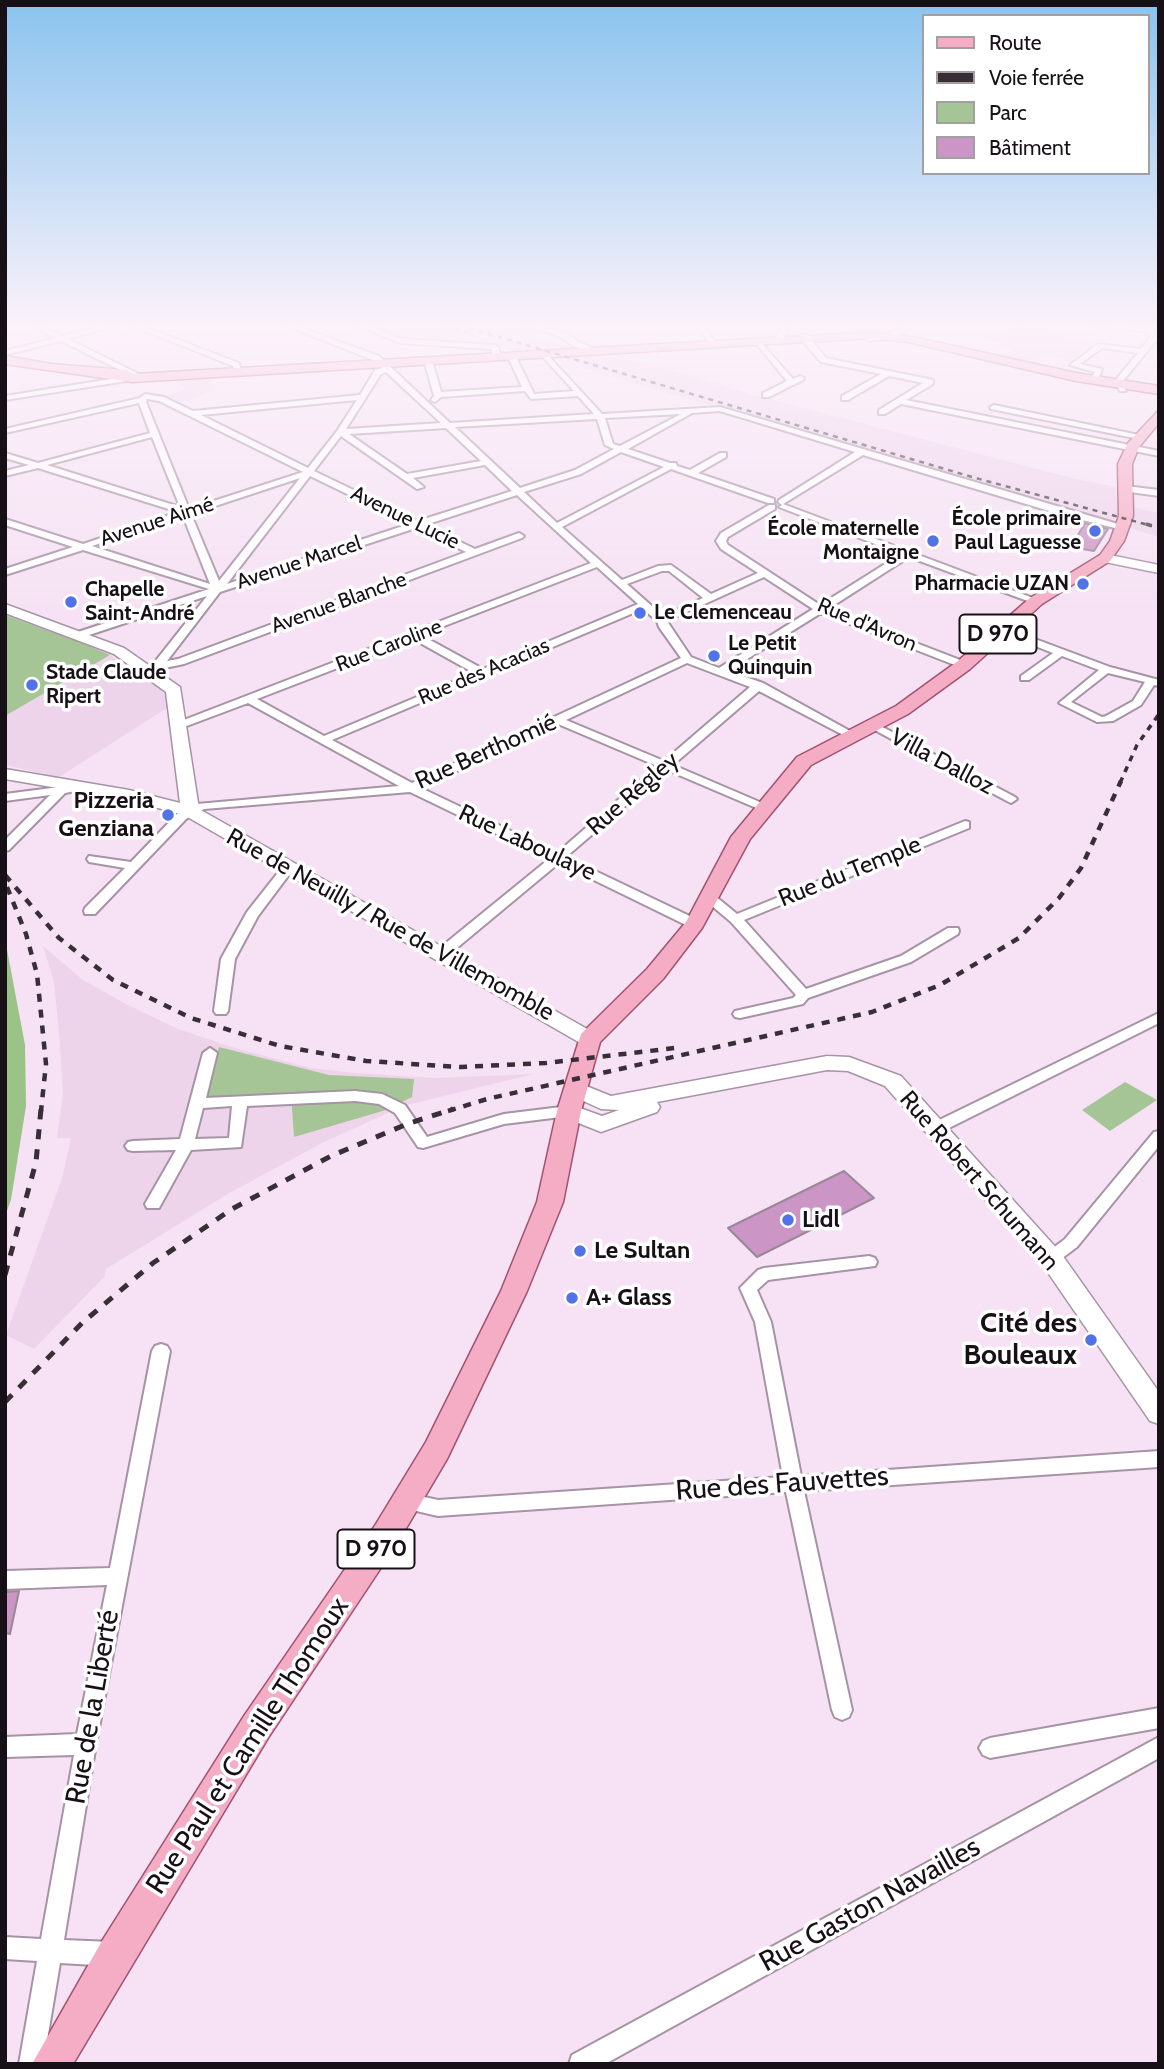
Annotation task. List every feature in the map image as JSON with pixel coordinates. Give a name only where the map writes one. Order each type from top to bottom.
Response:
[{"type":"main road","points":[[1135,442],[1153,422]]},
{"type":"main road","name":"D 970","points":[[589,1039],[655,974],[695,924],[741,838],[804,761],[902,710],[964,665],[1035,601],[1105,558],[1118,541],[1123,527],[1128,506],[1125,464],[1135,442]]},
{"type":"main road","points":[[1105,558],[1159,569]]},
{"type":"main road","points":[[5,608],[79,635],[148,667],[174,695],[190,811]]},
{"type":"main road","name":"Rue de Neuilly / Rue de Villemomble","points":[[5,774],[83,787],[190,811],[589,1039]]},
{"type":"main road","name":"Rue Paul et Camille Thomoux","points":[[51,2064],[115,1954],[256,1727],[437,1450],[514,1291],[550,1202],[589,1039]]},
{"type":"main road","name":"Rue Robert Schumann","points":[[563,1143],[605,1114],[696,1090],[827,1063],[849,1064],[873,1070],[893,1082],[1051,1258],[1159,1413]]},
{"type":"main road","points":[[573,1100],[605,1114]]},
{"type":"main road","name":"Rue Paul et Camille Thomoux","points":[[68,2064],[115,1954]]},
{"type":"street","points":[[5,431],[45,422]]},
{"type":"street","points":[[152,422],[217,589]]},
{"type":"street","name":"Avenue Lucie","points":[[206,422],[475,553]]},
{"type":"street","points":[[148,667],[217,589],[310,472],[346,422]]},
{"type":"street","points":[[443,422],[619,584],[662,620],[687,659],[759,685],[844,740]]},
{"type":"street","points":[[340,432],[515,422]]},
{"type":"street","points":[[602,422],[609,445],[691,472],[771,504],[783,504],[1035,601]]},
{"type":"street","name":"Avenue Marcel","points":[[79,635],[578,472],[672,422]]},
{"type":"street","points":[[761,422],[1123,527]]},
{"type":"street","points":[[1017,422],[1135,442]]},
{"type":"street","points":[[1053,422],[1135,442],[1159,454]]},
{"type":"street","points":[[340,432],[420,487]]},
{"type":"street","points":[[5,474],[33,464],[156,434]]},
{"type":"street","points":[[783,504],[861,452]]},
{"type":"street","points":[[5,455],[186,512]]},
{"type":"street","points":[[691,472],[723,455]]},
{"type":"street","points":[[406,477],[487,462]]},
{"type":"street","points":[[556,527],[673,466]]},
{"type":"street","name":"Avenue Aimé","points":[[5,572],[310,472]]},
{"type":"street","points":[[1126,489],[1159,494]]},
{"type":"street","name":"Rue d'Avron","points":[[771,504],[724,536],[721,541],[724,547],[820,608],[964,665]]},
{"type":"street","points":[[5,522],[217,589]]},
{"type":"street","name":"Avenue Blanche","points":[[148,667],[180,662],[519,536]]},
{"type":"street","points":[[721,671],[908,554]]},
{"type":"street","name":"Rue Caroline","points":[[180,725],[597,564]]},
{"type":"street","points":[[619,584],[661,568],[671,568],[709,598]]},
{"type":"street","points":[[662,620],[766,573]]},
{"type":"street","name":"Rue des Acacias","points":[[323,740],[644,605]]},
{"type":"street","points":[[1003,630],[1106,669],[1155,682],[1137,703],[1109,719],[1101,720],[1065,703],[1106,669]]},
{"type":"street","points":[[415,636],[482,673]]},
{"type":"street","points":[[1025,678],[1061,652]]},
{"type":"street","name":"Rue Berthomié","points":[[190,811],[201,806],[412,788],[687,659]]},
{"type":"street","name":"Rue Régley","points":[[441,954],[559,858],[759,685]]},
{"type":"street","name":"Rue Laboulaye","points":[[249,699],[412,788],[695,924]]},
{"type":"street","points":[[558,720],[765,808]]},
{"type":"street","name":"Villa Dalloz","points":[[873,725],[1011,799]]},
{"type":"street","points":[[5,798],[83,787]]},
{"type":"street","points":[[5,847],[60,792]]},
{"type":"street","points":[[90,911],[132,866],[190,811]]},
{"type":"street","name":"Rue du Temple","points":[[736,919],[965,825]]},
{"type":"street","points":[[93,859],[132,866]]},
{"type":"street","points":[[221,1012],[229,959],[252,915],[288,868]]},
{"type":"street","points":[[710,898],[736,919],[803,995]]},
{"type":"street","points":[[740,1014],[798,1001],[803,995],[906,959],[953,931]]},
{"type":"street","points":[[936,1128],[1159,1017]]},
{"type":"street","points":[[153,1204],[186,1145],[210,1053]]},
{"type":"street","points":[[196,1103],[355,1096],[382,1099],[400,1109],[423,1143],[573,1100]]},
{"type":"street","points":[[134,1146],[236,1143],[240,1100]]},
{"type":"street","points":[[1051,1258],[1071,1242],[1159,1136]]},
{"type":"street","points":[[842,1710],[793,1483],[763,1322],[748,1287],[764,1274],[869,1262]]},
{"type":"street","name":"Rue de la Liberté","points":[[31,2064],[86,1744],[161,1351]]},
{"type":"street","name":"Rue des Fauvettes","points":[[406,1501],[438,1508],[1159,1459]]},
{"type":"street","points":[[5,1580],[117,1576]]},
{"type":"street","points":[[990,1748],[1159,1718]]},
{"type":"street","points":[[5,1747],[86,1744]]},
{"type":"street","name":"Rue Gaston Navailles","points":[[581,2064],[1159,1746]]},
{"type":"street","points":[[5,1948],[115,1954]]},
{"type":"shaded area","points":[[765,422],[856,422],[1120,488],[1120,504],[1159,513],[1159,537]]},
{"type":"shaded area","points":[[110,655],[154,684],[169,699],[170,706],[59,777],[5,765],[5,716]]},
{"type":"shaded area","points":[[43,946],[83,980],[178,1029],[235,1048],[311,1068],[435,1078],[534,1074],[403,1106],[322,1143],[226,1195],[106,1269],[105,1276],[34,1349],[6,1335],[62,1178],[71,1138],[57,1138],[63,1094],[59,1033],[54,982]]},
{"type":"green space","name":"Stade Claude Ripert","points":[[5,615],[79,642],[110,655],[5,716]]},
{"type":"green space","points":[[5,939],[25,1045],[26,1106],[11,1200],[5,1216]]},
{"type":"green space","points":[[219,1047],[329,1075],[414,1079],[412,1097],[386,1110],[294,1137],[291,1095],[203,1100]]},
{"type":"green space","points":[[1125,1082],[1157,1100],[1110,1131],[1082,1110]]},
{"type":"building","points":[[1085,523],[1108,529],[1094,551],[1071,547]]},
{"type":"building","name":"Lidl","points":[[844,1171],[874,1198],[757,1257],[728,1228]]},
{"type":"building","points":[[19,1591],[10,1634],[5,1633],[5,1592]]},
{"type":"railway","points":[[785,422],[972,477],[1152,526]]},
{"type":"railway","points":[[1146,524],[1159,528]]},
{"type":"railway","points":[[1120,783],[1137,745],[1159,714]]},
{"type":"railway","points":[[448,1111],[487,1099],[872,1012],[940,985],[1019,938],[1059,898],[1081,868],[1121,781]]},
{"type":"railway","points":[[5,875],[59,938],[113,980],[191,1018],[280,1046],[366,1061],[460,1067],[546,1063],[675,1048]]},
{"type":"railway","points":[[7,887],[26,934],[37,974],[46,1064],[41,1111]]},
{"type":"railway","points":[[5,1275],[36,1162],[41,1109]]},
{"type":"railway","points":[[5,1402],[82,1323],[153,1263],[232,1209],[331,1156],[407,1124],[453,1109]]},
{"type":"place","name":"École primaire Paul Laguesse","points":[[1095,531]]},
{"type":"place","name":"École maternelle Montaigne","points":[[933,541]]},
{"type":"place","name":"Pharmacie UZAN","points":[[1083,584]]},
{"type":"place","name":"Chapelle Saint-André","points":[[71,602]]},
{"type":"place","name":"Le Clemenceau","points":[[640,613]]},
{"type":"place","name":"Le Petit Quinquin","points":[[714,656]]},
{"type":"place","name":"Stade Claude Ripert","points":[[32,685]]},
{"type":"place","name":"Pizzeria Genziana","points":[[168,815]]},
{"type":"place","name":"Lidl","points":[[788,1220]]},
{"type":"place","name":"Le Sultan","points":[[580,1251]]},
{"type":"place","name":"A+ Glass","points":[[572,1298]]},
{"type":"place","name":"Cité des Bouleaux","points":[[1091,1340]]}]
